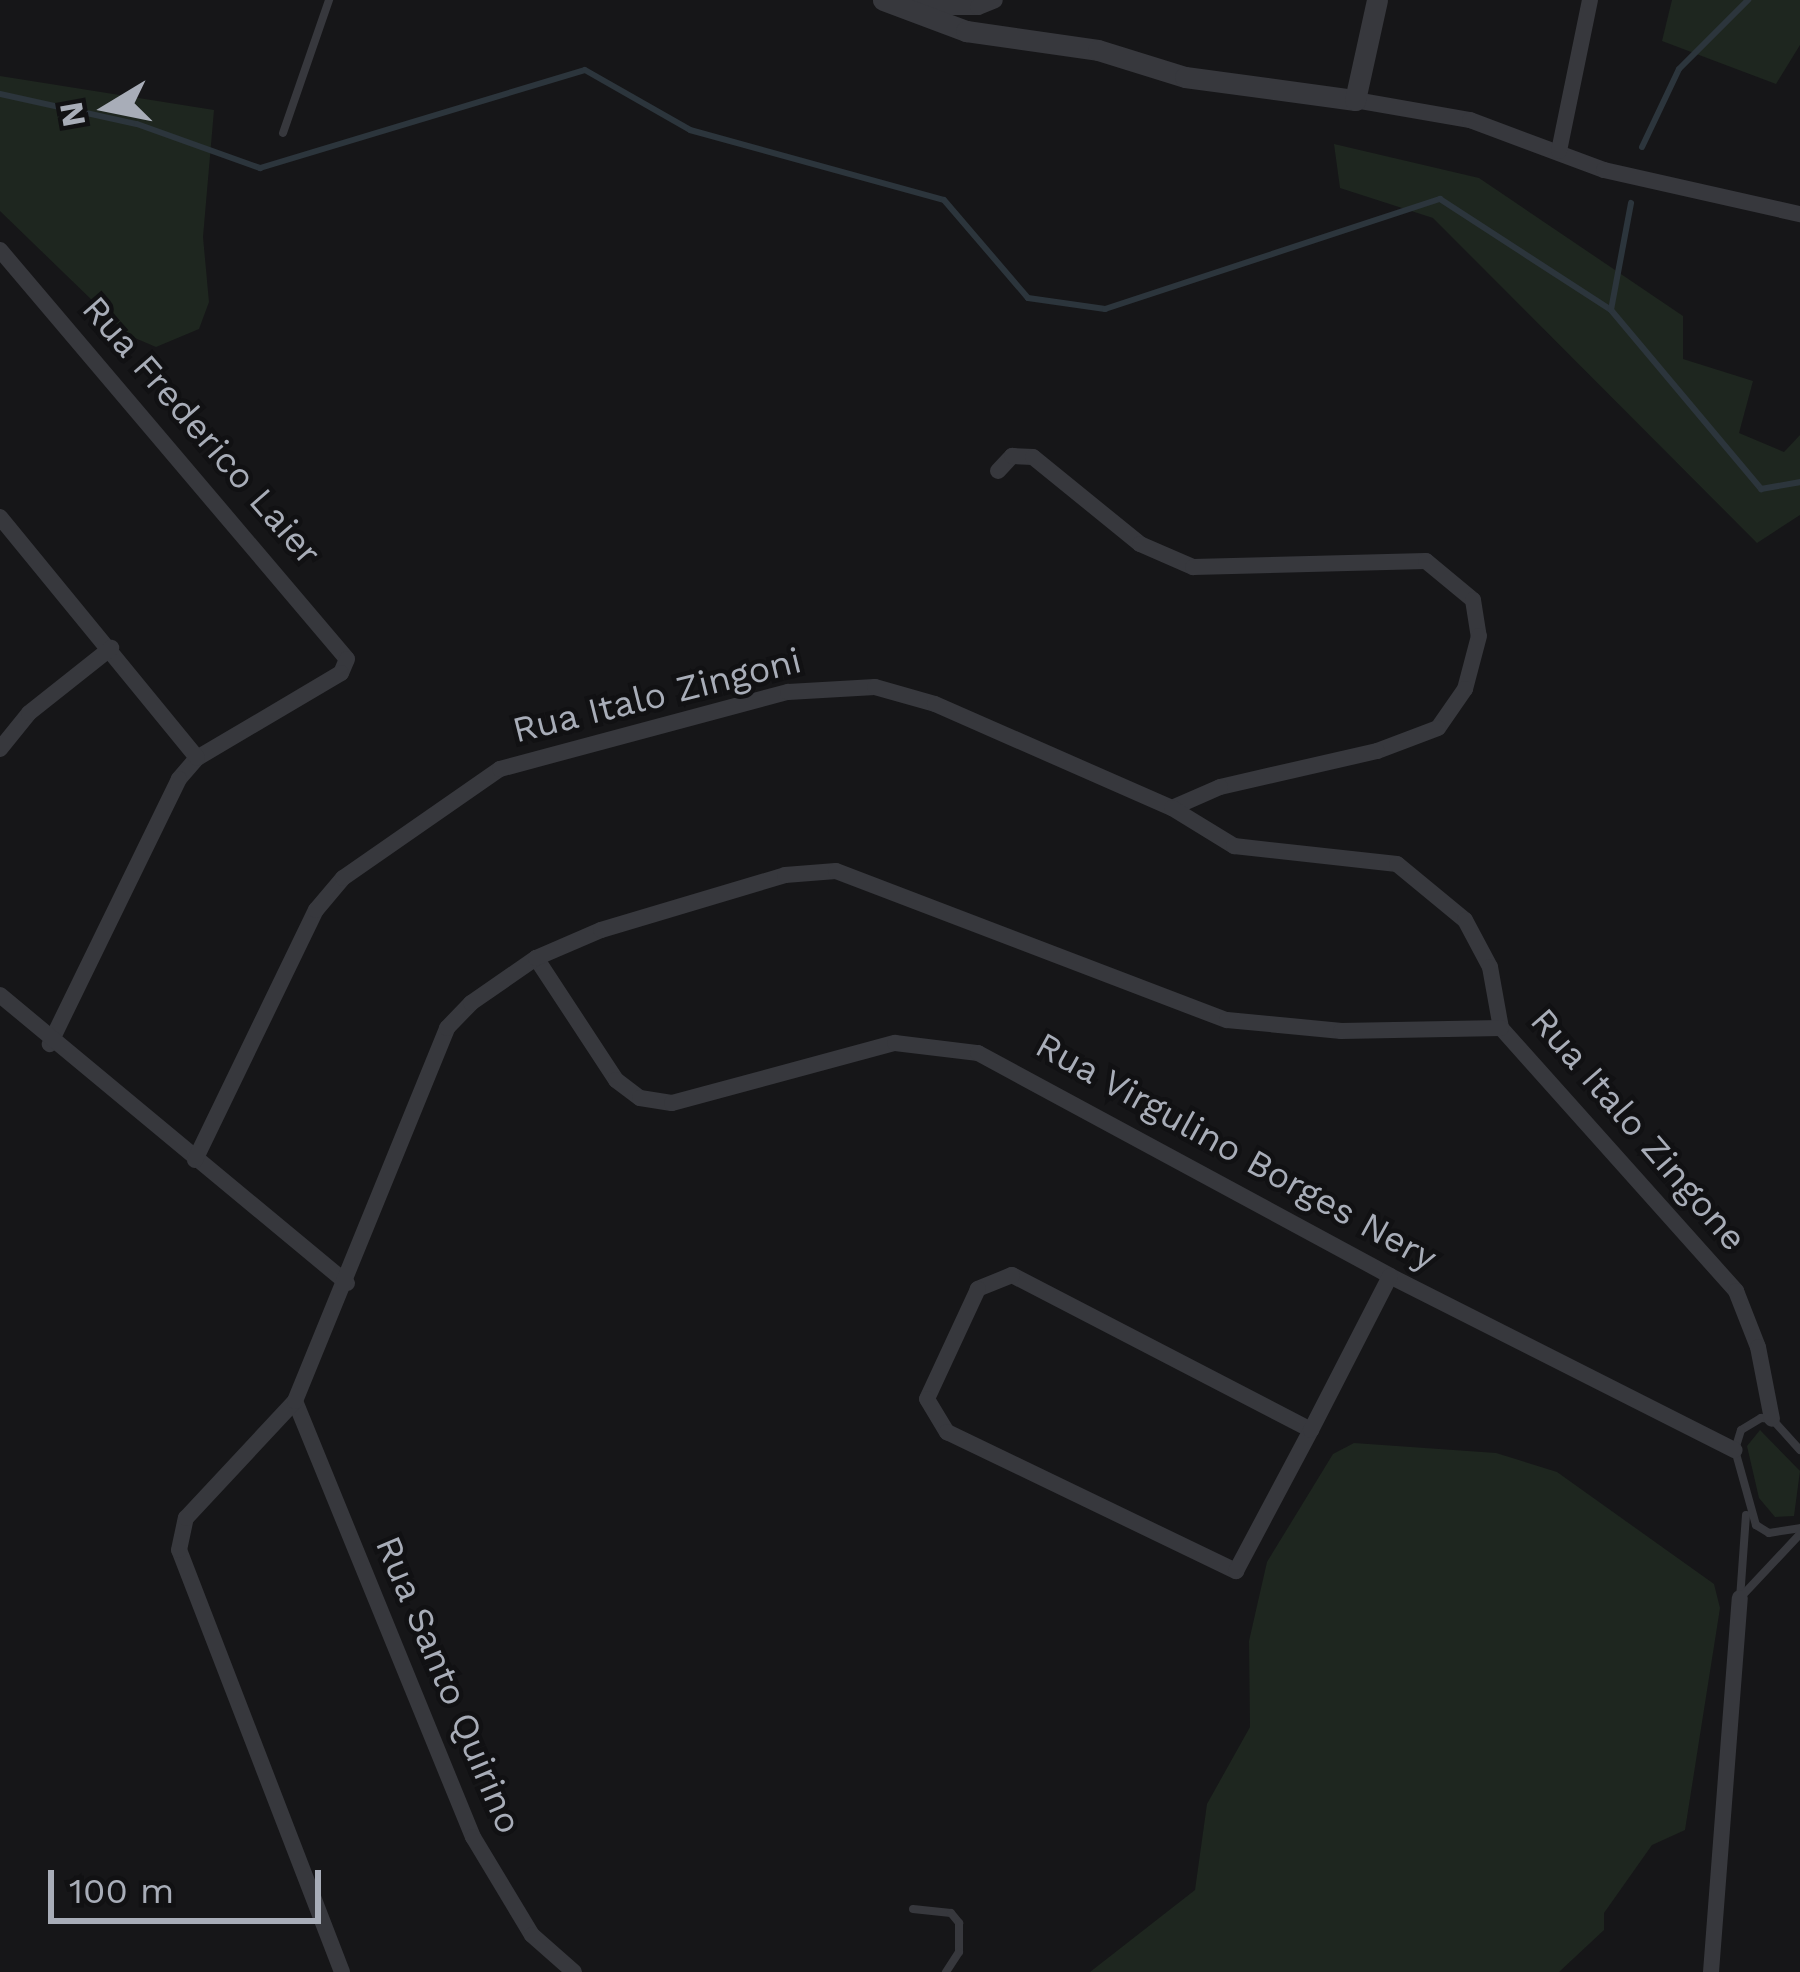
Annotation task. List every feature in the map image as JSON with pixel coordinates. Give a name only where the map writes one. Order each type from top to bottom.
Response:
[{"type":"street","points":[[892,3],[995,0]]},
{"type":"street","points":[[1355,100],[1377,0]]},
{"type":"street","points":[[1559,152],[1591,0]]},
{"type":"street","points":[[892,3],[966,31],[1098,50],[1186,77],[1470,120],[1604,170],[1800,214]]},
{"type":"street","name":"Rua Frederico Laier","points":[[0,250],[347,659],[341,673],[197,758]]},
{"type":"street","points":[[998,471],[1012,456],[1033,457],[1139,544],[1193,567],[1426,561],[1473,600],[1479,636],[1470,671],[1438,728],[1377,751],[1220,788],[1172,808]]},
{"type":"street","points":[[4,529],[111,648],[197,758],[179,778],[50,1044]]},
{"type":"street","points":[[0,749],[29,713],[111,648]]},
{"type":"street","name":"Rua Italo Zingoni","points":[[195,1160],[316,910],[343,878],[500,769],[788,692],[875,686],[935,704],[1172,808]]},
{"type":"street","name":"Rua Italo Zingone","points":[[1172,808],[1234,846],[1397,864],[1465,920],[1490,967],[1501,1028],[1736,1291],[1758,1347],[1772,1419]]},
{"type":"street","points":[[342,1972],[179,1550],[186,1518],[295,1401],[447,1028],[536,958],[601,930],[785,875],[836,871],[1227,1020],[1322,1030],[1501,1028]]},
{"type":"street","name":"Rua Virgulino Borges Nery","points":[[536,958],[616,1080],[640,1098],[672,1102],[895,1043],[978,1053],[1390,1276],[1735,1450]]},
{"type":"street","points":[[0,995],[50,1044],[346,1283]]},
{"type":"street","points":[[1311,1430],[1012,1275],[978,1288],[927,1400],[933,1418],[946,1432],[1236,1571],[1311,1430],[1390,1276]]},
{"type":"street","name":"Rua Santo Quirino","points":[[295,1401],[473,1837],[532,1935],[574,1972]]},
{"type":"street","points":[[1711,1972],[1740,1598]]},
{"type":"lane","points":[[283,133],[329,0]]},
{"type":"lane","points":[[1740,1598],[1747,1513],[1735,1450],[1751,1419],[1772,1419],[1800,1450]]},
{"type":"lane","points":[[1747,1513],[1769,1533],[1800,1531]]},
{"type":"lane","points":[[1740,1598],[1800,1531]]},
{"type":"lane","points":[[914,1909],[951,1913],[959,1923],[959,1952],[946,1972]]},
{"type":"shaded area","points":[[1672,0],[1800,0],[1800,45],[1776,84],[1662,41]]},
{"type":"shaded area","points":[[0,76],[214,110],[203,237],[209,302],[199,329],[156,347],[128,335],[0,211]]},
{"type":"shaded area","points":[[1334,144],[1479,178],[1683,316],[1683,359],[1753,381],[1739,433],[1784,452],[1800,435],[1800,515],[1757,543],[1433,218],[1340,188]]},
{"type":"shaded area","points":[[1760,1430],[1800,1471],[1794,1516],[1775,1517],[1759,1498],[1747,1446]]},
{"type":"shaded area","points":[[1354,1443],[1496,1453],[1557,1472],[1714,1584],[1720,1608],[1685,1830],[1652,1845],[1604,1913],[1604,1930],[1559,1972],[1090,1972],[1195,1890],[1207,1804],[1250,1727],[1249,1641],[1267,1562],[1333,1454]]},
{"type":"waterway","points":[[1642,147],[1679,69],[1748,0]]},
{"type":"waterway","points":[[0,94],[137,124],[260,168],[585,70],[690,130],[944,200],[1028,298],[1105,309],[1440,199],[1611,310],[1761,489],[1800,482]]},
{"type":"waterway","points":[[1611,310],[1631,203]]}]
